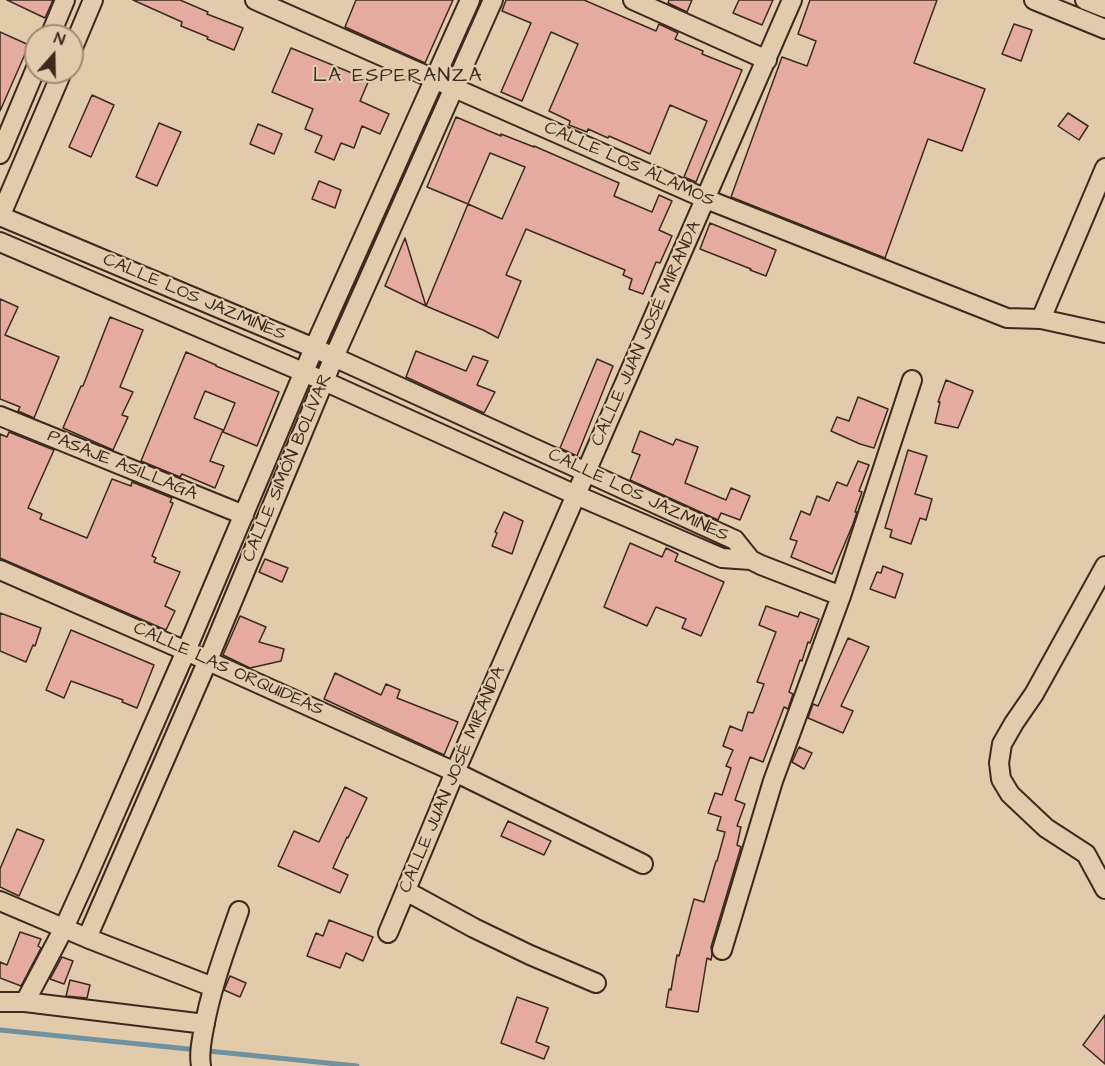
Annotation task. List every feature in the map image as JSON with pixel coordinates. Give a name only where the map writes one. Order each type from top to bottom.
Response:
[{"type":"street","points":[[55,24],[65,0]]},
{"type":"street","points":[[83,24],[93,0]]},
{"type":"street","name":"CALLE LOS ÁLAMOS","points":[[255,0],[706,199],[1007,318],[1041,319],[1105,333]]},
{"type":"street","name":"CALLE SIMÓN BOLÍVAR","points":[[26,1002],[64,928],[186,651],[314,348],[470,0]]},
{"type":"street","name":"CALLE SIMÓN BOLÍVAR","points":[[87,938],[208,660],[334,357],[494,0]]},
{"type":"street","points":[[633,0],[767,60]]},
{"type":"street","name":"CALLE JUAN JOSÉ MIRANDA","points":[[388,933],[455,772],[792,0]]},
{"type":"street","points":[[1034,0],[1105,29]]},
{"type":"street","points":[[1084,0],[1105,8]]},
{"type":"street","points":[[0,154],[29,84]]},
{"type":"street","points":[[0,216],[57,84]]},
{"type":"street","points":[[1041,319],[1105,168]]},
{"type":"street","name":"CALLE LOS JAZMINES","points":[[0,216],[314,348],[735,540],[751,560]]},
{"type":"street","name":"CALLE LOS JAZMINES","points":[[0,242],[304,372],[722,558],[751,560]]},
{"type":"street","points":[[722,951],[773,781],[841,596],[912,380]]},
{"type":"street","name":"PASAJE ASILLAGA","points":[[0,416],[244,515]]},
{"type":"street","points":[[751,560],[841,596]]},
{"type":"street","points":[[1105,566],[1034,694],[1002,744],[999,763],[1001,779],[1010,794],[1047,828],[1086,854],[1105,889]]},
{"type":"street","name":"CALLE LAS ORQUIDEAS","points":[[0,570],[208,660],[455,772],[643,864]]},
{"type":"street","points":[[406,891],[483,933],[596,983]]},
{"type":"street","points":[[0,901],[213,987]]},
{"type":"street","points":[[201,1066],[199,1058],[204,1025],[213,987],[239,911]]},
{"type":"street","points":[[0,1002],[26,1002],[204,1025]]},
{"type":"building","points":[[7,0],[53,0],[45,18]]},
{"type":"building","points":[[133,0],[180,0],[208,12],[207,14],[243,28],[234,50],[207,39],[208,37],[181,26],[182,22]]},
{"type":"building","points":[[356,0],[453,0],[425,63],[345,27]]},
{"type":"building","points":[[506,0],[584,0],[656,31],[659,24],[678,33],[675,39],[703,51],[702,54],[742,70],[696,182],[684,177],[707,121],[670,105],[650,154],[609,136],[608,138],[588,129],[587,132],[569,125],[570,121],[549,111],[578,44],[551,32],[522,101],[501,92],[531,23],[502,11]]},
{"type":"building","points":[[669,0],[692,0],[687,12],[668,3]]},
{"type":"building","points":[[739,0],[773,0],[762,25],[733,13]]},
{"type":"building","points":[[810,0],[937,0],[914,63],[985,89],[962,151],[928,139],[885,258],[731,197],[782,57],[807,66],[816,41],[798,34]]},
{"type":"building","points":[[1014,24],[1032,30],[1021,61],[1002,54]]},
{"type":"building","points":[[0,32],[24,43],[24,56],[0,111]]},
{"type":"building","points":[[291,48],[369,80],[360,101],[389,114],[380,134],[362,126],[354,148],[341,143],[334,160],[315,152],[322,136],[305,129],[313,109],[272,92]]},
{"type":"building","points":[[92,95],[114,105],[91,157],[69,147]]},
{"type":"building","points":[[1068,113],[1088,126],[1079,140],[1058,126]]},
{"type":"building","points":[[456,117],[501,136],[501,134],[534,146],[619,183],[614,196],[652,212],[659,195],[672,201],[659,230],[672,236],[660,263],[656,262],[643,294],[629,289],[632,279],[623,275],[625,270],[526,229],[506,275],[521,281],[498,338],[426,306],[468,204],[427,187]],"holes":[[[490,153],[525,167],[502,219],[468,204]]]},
{"type":"building","points":[[159,123],[181,132],[157,186],[136,177]]},
{"type":"building","points":[[258,124],[282,134],[274,154],[250,144]]},
{"type":"building","points":[[319,181],[341,190],[335,208],[312,199]]},
{"type":"building","points":[[710,223],[776,250],[766,276],[700,249]]},
{"type":"building","points":[[405,238],[426,306],[385,286]]},
{"type":"building","points":[[0,299],[18,307],[5,335],[59,357],[34,418],[18,411],[20,407],[0,399]]},
{"type":"building","points":[[110,317],[143,330],[120,387],[133,392],[122,415],[128,417],[113,450],[63,428],[81,386],[83,386]]},
{"type":"building","points":[[416,351],[466,371],[473,356],[488,361],[477,385],[495,392],[484,413],[406,377]]},
{"type":"building","points":[[186,352],[279,392],[257,446],[223,432],[235,403],[205,391],[194,418],[223,430],[210,461],[224,466],[215,488],[182,474],[180,477],[141,461]]},
{"type":"building","points":[[597,359],[613,366],[577,456],[560,448]]},
{"type":"building","points":[[946,380],[973,391],[958,428],[935,423],[940,402],[938,402]]},
{"type":"building","points":[[858,397],[888,409],[874,448],[831,431],[837,417],[849,421]]},
{"type":"building","points":[[640,431],[673,445],[676,439],[698,447],[685,483],[726,500],[731,488],[750,496],[740,520],[721,513],[718,520],[630,480],[640,455],[632,452]]},
{"type":"building","points":[[9,432],[54,450],[28,508],[42,514],[40,519],[87,538],[112,479],[131,486],[132,482],[172,498],[170,502],[173,503],[152,556],[156,558],[154,562],[180,572],[165,606],[175,611],[166,630],[0,558],[0,434],[7,437]]},
{"type":"building","points":[[908,450],[927,456],[915,494],[932,499],[926,520],[920,518],[911,544],[890,537],[892,530],[885,528]]},
{"type":"building","points":[[858,461],[869,465],[859,491],[862,492],[853,524],[832,574],[791,557],[797,541],[790,539],[801,511],[810,515],[817,496],[829,501],[837,482],[847,486]]},
{"type":"building","points":[[504,512],[523,521],[512,554],[492,546],[497,533],[495,532]]},
{"type":"building","points":[[630,543],[662,557],[666,548],[678,554],[675,561],[724,582],[701,636],[682,628],[686,619],[656,607],[647,626],[604,607]]},
{"type":"building","points":[[265,559],[288,568],[282,582],[259,572]]},
{"type":"building","points":[[883,566],[903,574],[895,598],[870,589],[877,572],[881,573]]},
{"type":"building","points":[[766,606],[798,617],[800,612],[819,619],[802,661],[800,660],[789,692],[793,694],[788,709],[784,707],[763,762],[750,757],[735,800],[745,804],[737,826],[741,827],[737,845],[741,847],[711,947],[711,960],[707,958],[698,1012],[666,1007],[677,955],[679,956],[694,899],[704,902],[725,832],[717,830],[721,817],[708,813],[715,793],[722,795],[731,768],[726,766],[733,750],[723,746],[730,726],[742,731],[748,712],[753,713],[764,684],[757,682],[776,632],[759,625]]},
{"type":"building","points":[[0,613],[41,628],[26,662],[0,651]]},
{"type":"building","points":[[240,616],[266,627],[259,642],[284,649],[281,661],[250,668],[223,655]]},
{"type":"building","points":[[71,630],[154,665],[137,708],[122,702],[123,700],[71,681],[64,698],[46,690]]},
{"type":"building","points":[[848,638],[869,647],[841,706],[853,711],[843,733],[808,718],[813,704],[818,706]]},
{"type":"building","points":[[335,673],[381,695],[386,684],[400,690],[397,698],[458,722],[444,755],[324,699]]},
{"type":"building","points":[[799,747],[812,753],[804,769],[792,762]]},
{"type":"building","points":[[345,787],[367,798],[333,868],[348,875],[340,893],[278,866],[294,831],[319,842]]},
{"type":"building","points":[[508,821],[551,841],[544,855],[501,836]]},
{"type":"building","points":[[17,829],[44,840],[19,896],[0,887],[0,869]]},
{"type":"building","points":[[329,920],[373,937],[363,961],[346,953],[340,968],[307,956],[316,933],[323,936]]},
{"type":"building","points":[[20,932],[41,939],[38,946],[41,948],[21,986],[0,978],[0,962],[7,965]]},
{"type":"building","points":[[62,957],[73,961],[64,984],[50,979]]},
{"type":"building","points":[[230,976],[246,983],[240,997],[224,990]]},
{"type":"building","points":[[70,980],[90,985],[87,998],[66,996]]},
{"type":"building","points":[[517,997],[548,1008],[536,1042],[549,1047],[544,1059],[501,1043]]},
{"type":"building","points":[[1105,1015],[1105,1064],[1083,1045]]},
{"type":"waterway","points":[[0,1030],[357,1066]]},
{"type":"district","name":"LA ESPERANZA","points":[[398,77]]}]
